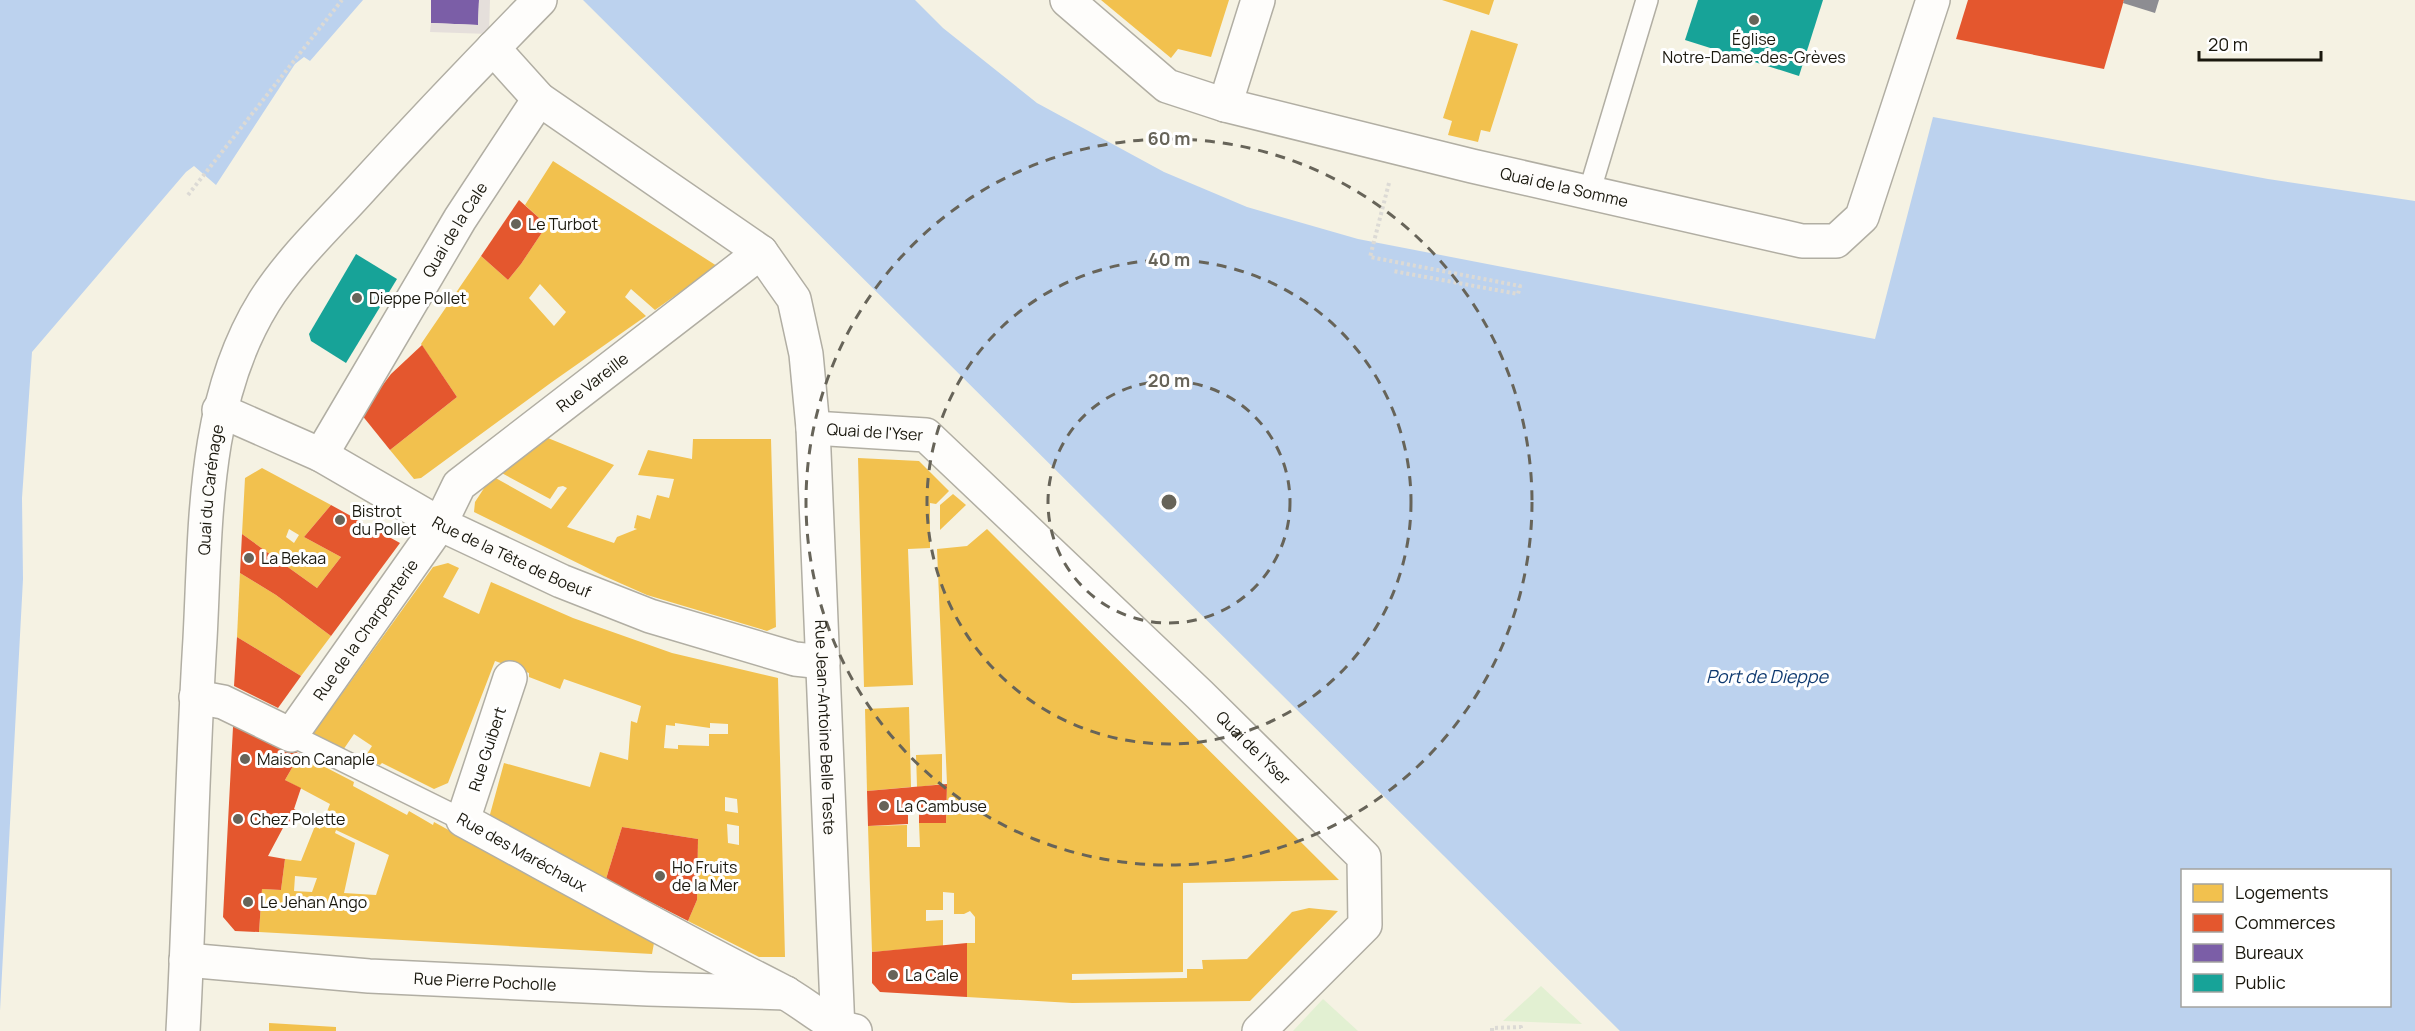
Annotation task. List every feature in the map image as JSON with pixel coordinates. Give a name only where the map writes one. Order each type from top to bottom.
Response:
[{"type":"street","name":"Quai du Carénage","points":[[183,1031],[196,698],[208,483],[219,410],[235,362],[263,303],[300,254],[540,0]]},
{"type":"street","name":"Quai de la Somme","points":[[1067,0],[1167,86],[1225,105],[1398,148],[1802,241],[1836,241],[1862,217],[1933,0]]},
{"type":"street","points":[[1225,105],[1258,0]]},
{"type":"street","name":"Quai de l'Yser","points":[[493,48],[539,99],[761,252],[794,299],[806,354],[813,428],[926,435],[1200,695],[1364,857],[1365,925],[1259,1031]]},
{"type":"street","name":"Quai de la Cale","points":[[321,455],[460,219],[539,99]]},
{"type":"street","name":"Rue Vareille","points":[[440,524],[459,485],[761,252]]},
{"type":"street","name":"Rue de la Tête de Boeuf","points":[[219,410],[321,455],[440,524],[561,581],[650,615],[795,659],[823,663]]},
{"type":"street","name":"Rue Jean-Antoine Belle Teste","points":[[813,428],[823,663],[844,1030]]},
{"type":"street","name":"Rue de la Charpenterie","points":[[291,735],[440,524]]},
{"type":"street","name":"Rue Guibert","points":[[463,820],[510,678]]},
{"type":"street","name":"Rue des Maréchaux","points":[[196,698],[223,702],[291,735]]},
{"type":"street","name":"Rue des Maréchaux","points":[[463,820],[706,953],[786,993],[844,1030]]},
{"type":"street","name":"Rue Pierre Pocholle","points":[[186,960],[369,976],[786,993]]},
{"type":"lane","points":[[1590,193],[1647,0]]},
{"type":"lane","name":"Rue des Maréchaux","points":[[291,735],[463,820]]},
{"type":"path","points":[[188,195],[342,0]]},
{"type":"path","points":[[1392,271],[1518,294],[1520,286],[1370,257],[1398,148]]},
{"type":"path","points":[[1492,1031],[1492,1028],[1521,1027],[1521,1031]]},
{"type":"green space","points":[[1541,986],[1582,1024],[1503,1021]]},
{"type":"green space","points":[[1323,999],[1358,1031],[1293,1031]]},
{"type":"water","points":[[0,0],[363,0],[310,61],[304,57],[295,64],[216,185],[194,166],[186,172],[32,352],[22,498],[23,579],[0,1011]]},
{"type":"water","name":"Port de Dieppe","points":[[583,0],[915,0],[943,28],[1037,103],[1164,172],[1247,207],[1358,239],[1875,339],[1933,117],[2268,179],[2415,201],[2415,1031],[1620,1031]]},
{"type":"building: Logements","points":[[1101,0],[1229,0],[1211,57],[1178,49],[1171,58]]},
{"type":"building: Logements","points":[[1442,0],[1494,0],[1489,15]]},
{"type":"building: Logements","points":[[1471,30],[1518,44],[1490,132],[1481,130],[1478,142],[1448,135],[1452,121],[1443,118]]},
{"type":"building: Logements","points":[[553,161],[717,266],[655,310],[631,289],[625,297],[646,316],[421,478],[414,479],[390,450],[457,397],[421,344],[481,256],[508,280],[521,264],[547,225],[525,205]],"holes":[[[540,284],[566,312],[554,326],[529,298]]]},
{"type":"building: Logements","points":[[543,436],[614,465],[567,527],[614,543],[617,537],[637,529],[634,528],[637,515],[650,519],[657,495],[669,498],[674,479],[638,475],[648,450],[692,459],[693,439],[771,439],[776,627],[767,631],[647,595],[474,512],[475,502],[492,476],[551,509],[567,488],[558,487],[550,499],[498,471]]},
{"type":"building: Logements","points":[[858,458],[919,461],[949,491],[936,504],[930,503],[930,548],[908,549],[913,685],[864,687]]},
{"type":"building: Logements","points":[[262,468],[331,505],[304,537],[341,557],[317,588],[242,534],[245,478]],"holes":[[[289,529],[299,535],[294,543],[286,537]]]},
{"type":"building: Logements","points":[[953,494],[966,505],[940,530],[940,505]]},
{"type":"building: Logements","points":[[987,529],[1339,880],[1183,883],[1183,972],[1072,974],[1072,980],[1187,978],[1187,969],[1203,969],[1202,960],[1247,959],[1292,912],[1309,908],[1338,911],[1250,1001],[1072,1003],[967,997],[967,943],[975,943],[975,917],[970,911],[964,914],[954,914],[954,893],[943,892],[943,910],[926,910],[926,921],[943,920],[943,946],[872,952],[868,826],[907,825],[907,847],[920,847],[919,823],[946,823],[947,784],[937,549],[967,546]]},
{"type":"building: Logements","points":[[448,563],[459,568],[443,597],[479,614],[491,582],[573,618],[672,653],[778,678],[785,957],[759,957],[688,921],[697,900],[698,839],[622,827],[606,879],[489,818],[504,763],[590,787],[600,752],[628,760],[631,721],[637,723],[641,706],[564,679],[560,689],[529,677],[529,673],[495,661],[448,783],[434,789],[382,763],[380,765],[363,760],[372,746],[354,734],[341,753],[310,738],[433,567]],"holes":[[[675,723],[710,728],[710,723],[728,724],[728,734],[709,734],[709,746],[678,745],[678,749],[664,748],[666,725],[675,726]],[[725,797],[737,799],[738,813],[725,811]],[[727,824],[739,826],[739,845],[728,843]]]},
{"type":"building: Logements","points":[[240,573],[276,595],[331,636],[301,676],[237,637]]},
{"type":"building: Logements","points":[[909,707],[911,787],[867,791],[865,709]]},
{"type":"building: Logements","points":[[300,754],[354,782],[353,786],[407,815],[409,811],[433,825],[434,822],[654,943],[652,954],[259,932],[262,889],[281,890],[285,859],[301,861],[315,826],[320,829],[330,804],[285,780]],"holes":[[[336,830],[389,855],[376,895],[344,893],[355,843],[335,833]],[[295,876],[317,878],[312,892],[294,891]]]},
{"type":"building: Logements","points":[[942,754],[942,784],[917,787],[916,755]]},
{"type":"building: Logements","points":[[269,1023],[336,1027],[336,1031],[269,1031]]},
{"type":"building: Commerces","points":[[1968,0],[2124,0],[2104,69],[1956,39]]},
{"type":"building: Commerces","points":[[519,200],[547,225],[508,280],[481,256]]},
{"type":"building: Commerces","points":[[422,345],[457,397],[390,450],[361,414],[391,374]]},
{"type":"building: Commerces","points":[[331,505],[400,543],[331,636],[276,595],[240,573],[242,534],[317,588],[341,557],[304,537]]},
{"type":"building: Commerces","points":[[237,637],[301,676],[278,708],[234,686]]},
{"type":"building: Commerces","points":[[238,723],[300,754],[285,780],[301,788],[294,809],[299,812],[289,828],[284,826],[268,856],[285,859],[281,890],[262,889],[259,932],[235,931],[223,917],[233,727]]},
{"type":"building: Commerces","points":[[947,784],[946,823],[919,823],[919,804],[908,804],[908,824],[868,826],[867,791]]},
{"type":"building: Commerces","points":[[622,827],[698,839],[697,900],[688,921],[606,879]]},
{"type":"building: Commerces","points":[[967,943],[967,997],[880,992],[872,983],[872,952]]},
{"type":"building: Bureaux","points":[[431,0],[479,0],[478,25],[431,23]]},
{"type":"building: Public","name":"Église Notre-Dame-des-Grèves","points":[[1698,0],[1823,0],[1799,76],[1685,40]]},
{"type":"building: Public","name":"Dieppe Pollet","points":[[356,254],[397,279],[346,363],[311,341],[309,334]]},
{"type":"building: Industrie","points":[[2124,0],[2159,0],[2155,13],[2123,3]]},
{"type":"building: Autres","points":[[479,0],[490,0],[489,34],[430,32],[431,23],[478,25]]},
{"type":"place","name":"Église Notre-Dame-des-Grèves","points":[[1754,20]]},
{"type":"place","name":"Le Turbot","points":[[516,224]]},
{"type":"place","name":"Dieppe Pollet","points":[[357,298]]},
{"type":"place","name":"Bistrot du Pollet","points":[[340,520]]},
{"type":"place","name":"La Bekaa","points":[[249,558]]},
{"type":"place","name":"Maison Canaple","points":[[245,759]]},
{"type":"place","name":"La Cambuse","points":[[884,806]]},
{"type":"place","name":"Chez Polette","points":[[238,819]]},
{"type":"place","name":"Ho Fruits de la Mer","points":[[660,876]]},
{"type":"place","name":"Le Jehan Ango","points":[[248,902]]},
{"type":"place","name":"La Cale","points":[[893,975]]}]
